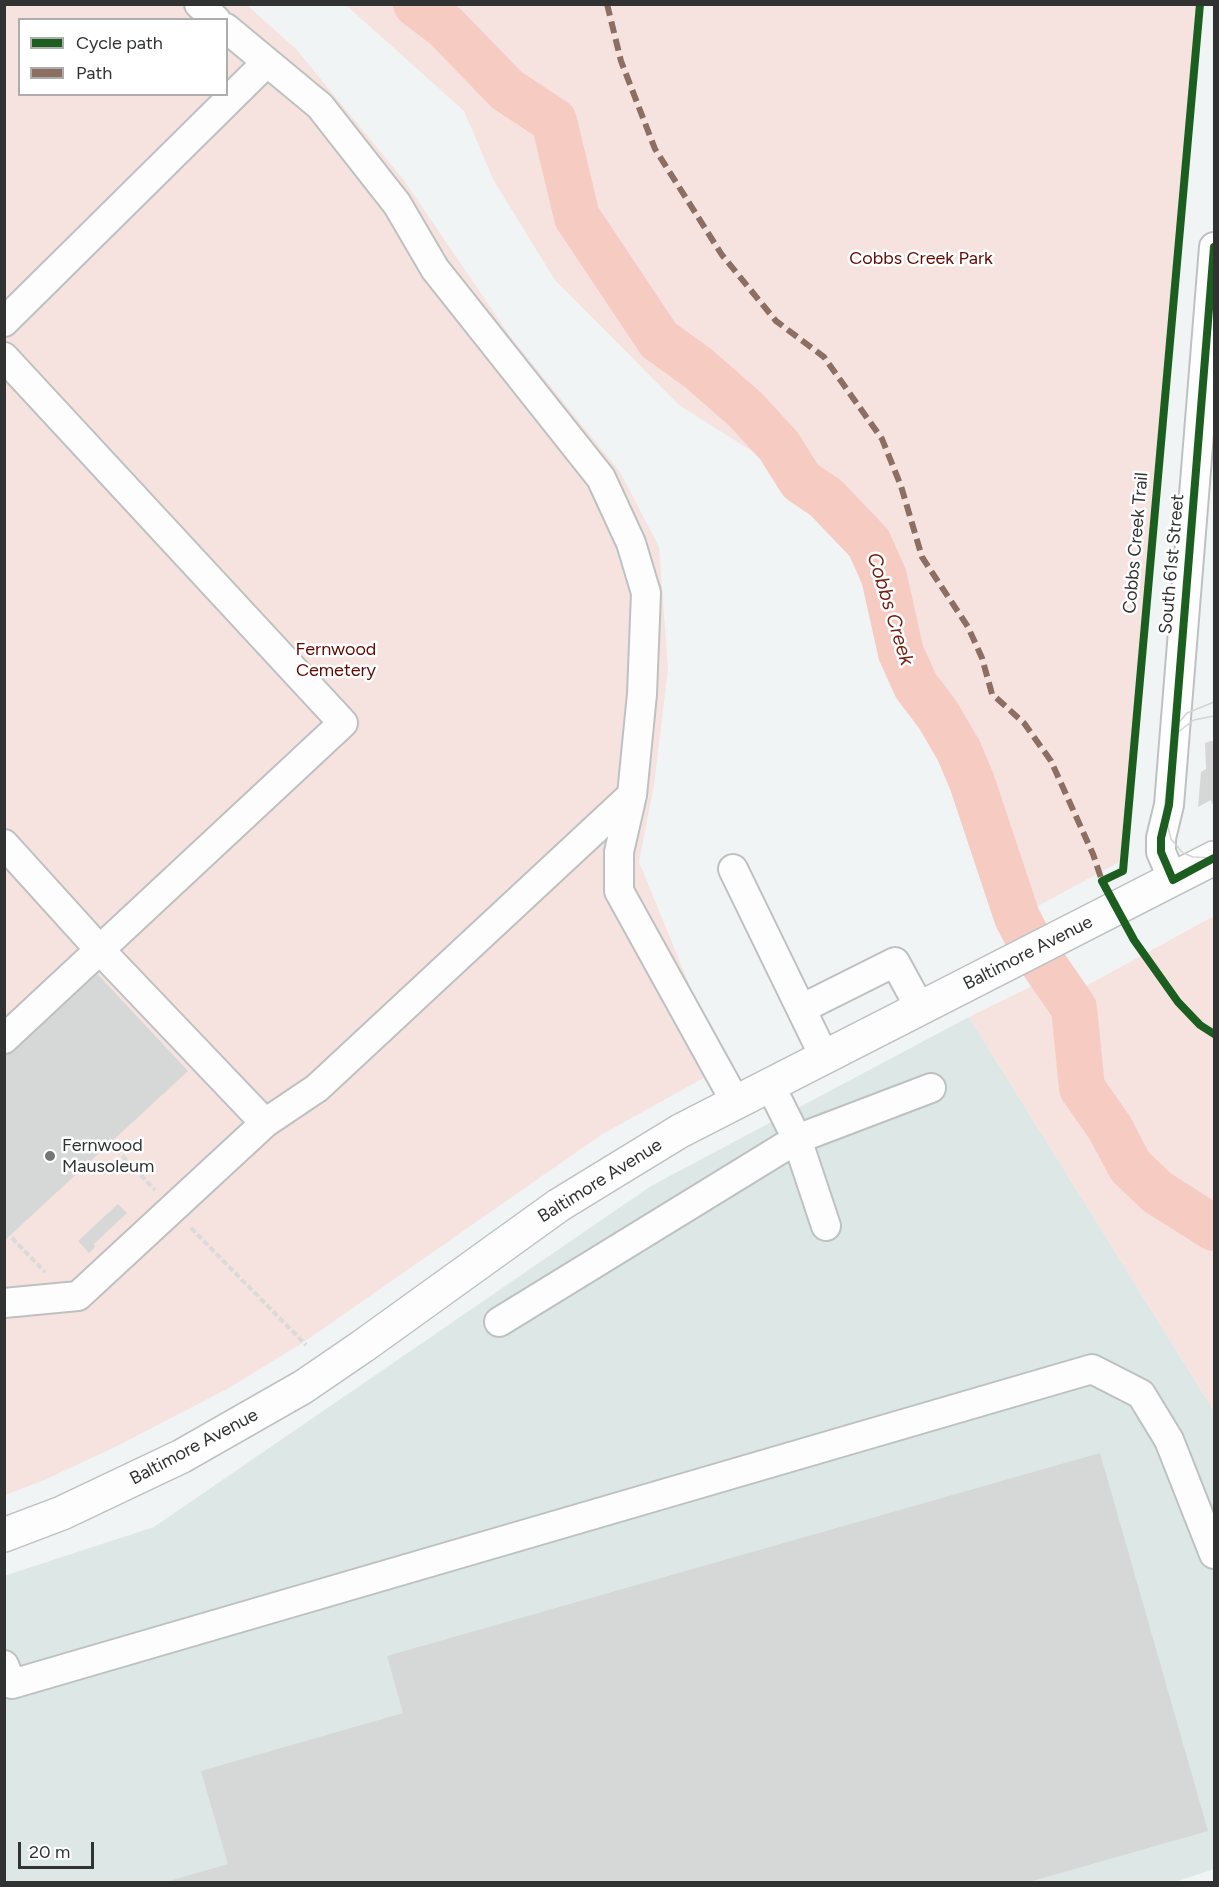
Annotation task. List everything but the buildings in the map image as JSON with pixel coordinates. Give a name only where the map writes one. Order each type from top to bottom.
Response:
[{"type":"main road","name":"Baltimore Avenue","points":[[4,1535],[122,1485],[239,1425],[363,1346],[560,1205],[680,1131],[1215,858]]},
{"type":"street","points":[[199,4],[214,18]]},
{"type":"street","points":[[228,30],[320,106],[397,204],[435,269],[601,478],[631,543],[646,593],[642,694],[632,795],[619,852],[619,891],[735,1101]]},
{"type":"street","points":[[4,322],[266,63]]},
{"type":"street","name":"South 61st Street","points":[[1173,880],[1161,852],[1161,838],[1169,805],[1215,247]]},
{"type":"street","points":[[4,357],[343,723],[4,1039]]},
{"type":"street","points":[[4,1303],[78,1296],[174,1210],[265,1123],[317,1089],[632,795]]},
{"type":"street","points":[[4,844],[100,950],[265,1123]]},
{"type":"street","points":[[733,869],[824,1056]]},
{"type":"street","points":[[801,1009],[895,962],[920,1008]]},
{"type":"street","points":[[770,1085],[797,1139],[826,1226]]},
{"type":"street","points":[[499,1322],[797,1139],[931,1088]]},
{"type":"street","points":[[7,1679],[1092,1369],[1141,1394],[1169,1440],[1215,1554]]},
{"type":"path","points":[[1200,1025],[1213,1031]]},
{"type":"path","points":[[116,1149],[306,1345]]},
{"type":"path","points":[[12,1238],[69,1297]]},
{"type":"shaded area","points":[[969,1017],[1214,1411],[1214,1869],[1175,1882],[5,1882],[4,1576],[154,1527],[651,1186]]},
{"type":"green space","name":"Fernwood Cemetery","points":[[5,5],[247,5],[296,49],[403,179],[510,336],[620,472],[659,547],[668,669],[654,785],[639,862],[707,1028],[709,1075],[601,1135],[304,1342],[227,1389],[117,1446],[42,1481],[5,1495]]},
{"type":"green space","name":"Cobbs Creek Park","points":[[346,5],[1198,5],[1121,861],[1016,918],[972,782],[959,751],[938,715],[916,686],[901,653],[884,577],[869,543],[826,498],[679,405],[555,280],[494,181],[464,111]]},
{"type":"green space","points":[[1214,916],[1214,1411],[969,1017],[1042,981],[1052,993],[1064,998]]},
{"type":"waterway","name":"Cobbs Creek","points":[[416,4],[446,27],[507,90],[554,121],[577,217],[659,340],[698,368],[745,409],[779,446],[801,481],[826,498],[869,543],[884,577],[901,653],[916,686],[938,715],[959,751],[972,782],[1017,917],[1034,950],[1074,1008],[1082,1088],[1110,1128],[1130,1166],[1157,1192],[1214,1228]]},
{"type":"tram line","points":[[1214,702],[1187,713],[1174,728],[1164,811],[1171,839],[1183,853],[1193,857],[1214,858]]},
{"type":"tram line","points":[[1178,732],[1194,720],[1214,716]]},
{"type":"marked path","points":[[607,4],[621,61],[655,149],[722,255],[776,321],[824,357],[882,439],[901,486],[922,557],[968,627],[982,658],[992,694],[1024,723],[1051,761],[1093,854],[1102,881]]},
{"type":"cycle path","name":"Cobbs Creek Trail","points":[[1200,4],[1123,871],[1102,881],[1134,940],[1178,1002],[1200,1025],[1214,1034]]},
{"type":"cycle path","points":[[1214,247],[1169,805],[1161,838],[1161,852],[1173,880],[1214,858]]},
{"type":"place","name":"Fernwood Mausoleum","points":[[50,1156]]}]
